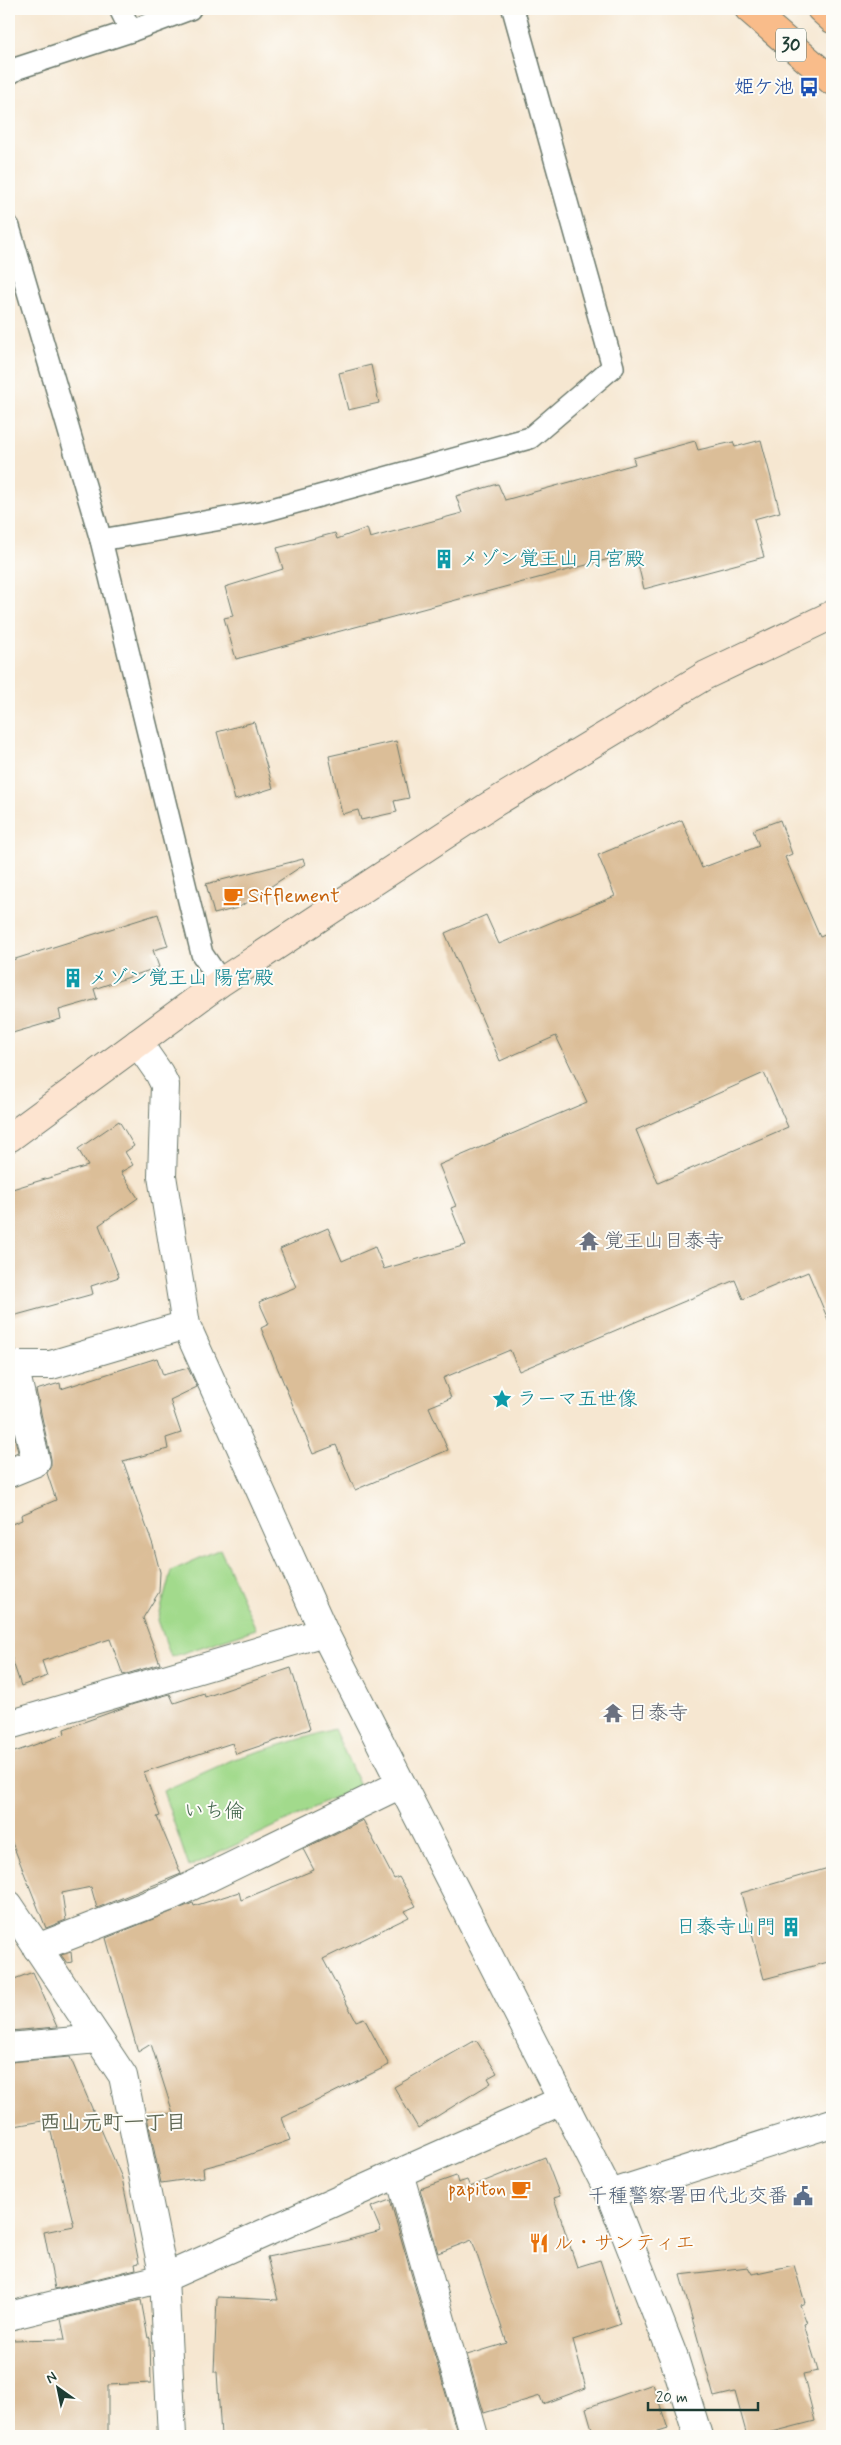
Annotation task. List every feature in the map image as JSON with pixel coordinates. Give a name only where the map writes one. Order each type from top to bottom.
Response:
[{"type":"main road","name":"30","points":[[749,9],[832,81]]},
{"type":"main road","name":"30","points":[[821,9],[832,19]]},
{"type":"street","points":[[9,1138],[221,982],[489,806],[698,680],[832,615]]},
{"type":"street","points":[[138,1043],[165,1085],[162,1176],[186,1325],[324,1632],[610,2194],[674,2358],[698,2436]]},
{"type":"street","points":[[9,1473],[36,1462],[11,1364],[52,1365],[186,1325]]},
{"type":"street","points":[[9,1725],[324,1632]]},
{"type":"street","points":[[38,1948],[171,1896],[401,1784]]},
{"type":"street","points":[[9,1905],[123,2076],[164,2278],[172,2436]]},
{"type":"street","points":[[9,2047],[98,2039]]},
{"type":"street","points":[[9,2316],[164,2278],[563,2100]]},
{"type":"street","points":[[610,2194],[832,2124]]},
{"type":"street","points":[[399,2173],[474,2436]]},
{"type":"lane","points":[[120,9],[131,32]]},
{"type":"lane","points":[[9,74],[18,68],[131,32],[190,9]]},
{"type":"lane","points":[[101,540],[261,512],[530,438],[612,367],[513,9]]},
{"type":"lane","points":[[9,227],[101,540],[202,954],[221,982]]},
{"type":"green space","points":[[220,1549],[256,1629],[171,1657],[158,1620],[171,1571]]},
{"type":"green space","name":"いち倫","points":[[334,1729],[360,1786],[189,1867],[163,1791],[234,1759]]},
{"type":"building","points":[[371,365],[379,403],[348,410],[339,373]]},
{"type":"building","name":"メゾン覚王山 月宮殿","points":[[761,440],[780,512],[754,519],[764,557],[644,589],[635,552],[236,659],[224,618],[233,616],[225,587],[283,569],[277,548],[335,533],[337,539],[367,528],[370,538],[462,513],[456,496],[498,484],[505,500],[635,464],[633,458],[695,441],[698,450],[733,442],[735,447]]},
{"type":"building","points":[[254,722],[273,788],[235,800],[217,732]]},
{"type":"building","points":[[396,741],[409,798],[394,801],[397,812],[361,820],[358,810],[342,814],[329,756]]},
{"type":"building","points":[[682,820],[702,868],[759,846],[753,830],[780,820],[792,854],[785,857],[820,937],[832,932],[832,1329],[808,1272],[743,1299],[735,1280],[519,1371],[510,1350],[443,1378],[451,1398],[429,1407],[448,1450],[355,1490],[336,1445],[313,1454],[261,1328],[269,1324],[259,1302],[296,1287],[280,1249],[328,1228],[342,1261],[375,1247],[384,1269],[466,1245],[451,1208],[456,1206],[439,1165],[587,1102],[556,1036],[500,1061],[445,933],[486,915],[499,944],[615,896],[598,855]],"holes":[[[764,1073],[788,1127],[658,1183],[636,1130]]]},
{"type":"building","name":"Sifflement","points":[[303,859],[305,864],[238,908],[214,914],[206,884]]},
{"type":"building","name":"メゾン覚王山 陽宮殿","points":[[158,914],[168,946],[153,950],[159,967],[94,989],[97,999],[59,1010],[61,1019],[9,1034],[9,961]]},
{"type":"building","points":[[119,1121],[134,1146],[125,1152],[133,1165],[121,1172],[138,1198],[99,1225],[119,1277],[91,1286],[93,1294],[9,1317],[9,1190],[88,1166],[78,1149]]},
{"type":"building","points":[[157,1358],[163,1375],[188,1368],[197,1387],[170,1400],[181,1433],[166,1438],[168,1449],[123,1461],[153,1545],[160,1572],[159,1592],[143,1618],[160,1664],[123,1675],[110,1639],[42,1661],[47,1676],[21,1686],[9,1650],[9,1525],[22,1520],[21,1515],[56,1500],[47,1473],[51,1466],[51,1459],[36,1390],[60,1383],[61,1389]]},
{"type":"building","points":[[9,1412],[18,1452],[9,1456]]},
{"type":"building","points":[[291,1668],[310,1729],[236,1754],[232,1743],[144,1772],[160,1816],[157,1817],[181,1874],[97,1908],[91,1887],[62,1893],[66,1920],[46,1928],[9,1835],[9,1754],[65,1734],[64,1729],[134,1704],[170,1694],[174,1703],[204,1693],[205,1697]]},
{"type":"building","points":[[363,1820],[394,1879],[399,1877],[416,1906],[405,1911],[409,1917],[323,1959],[356,2021],[364,2018],[389,2065],[282,2118],[290,2140],[237,2159],[203,2168],[204,2177],[161,2183],[147,2117],[173,2113],[151,2044],[138,2052],[106,1938],[193,1903],[194,1906],[239,1892],[241,1900],[314,1870],[303,1849]]},
{"type":"building","name":"日泰寺山門","points":[[832,1867],[832,1961],[764,1979],[741,1893]]},
{"type":"building","points":[[71,1952],[72,1962],[67,1963],[61,1955]]},
{"type":"building","points":[[33,1972],[57,2027],[9,2031],[9,1981]]},
{"type":"building","points":[[476,2040],[497,2073],[488,2078],[491,2083],[418,2128],[394,2087]]},
{"type":"building","points":[[70,2057],[122,2178],[139,2263],[135,2264],[136,2269],[55,2289],[44,2232],[74,2226],[48,2120],[9,2127],[9,2062]]},
{"type":"building","points":[[545,2157],[560,2196],[554,2198],[577,2267],[600,2260],[621,2324],[573,2340],[586,2388],[543,2404],[540,2396],[484,2413],[467,2355],[507,2343],[472,2240],[438,2253],[420,2189],[456,2176],[458,2183],[467,2180],[470,2187]]},
{"type":"building","points":[[390,2200],[458,2436],[431,2436],[430,2432],[395,2436],[221,2436],[217,2372],[214,2372],[217,2297],[278,2300],[267,2257],[337,2243],[381,2231],[371,2207]]},
{"type":"building","points":[[794,2265],[805,2303],[800,2305],[807,2323],[804,2324],[818,2371],[803,2374],[815,2421],[757,2436],[747,2436],[735,2392],[714,2397],[680,2275],[748,2267],[752,2274]]},
{"type":"building","points":[[141,2300],[148,2338],[150,2337],[151,2383],[108,2385],[108,2436],[9,2436],[9,2340],[65,2339],[61,2319]]},
{"type":"building","points":[[653,2384],[668,2429],[646,2436],[594,2436],[586,2408]]},
{"type":"place","name":"姫ケ池","points":[[809,87]]},
{"type":"place","name":"メゾン覚王山 月宮殿","points":[[444,559]]},
{"type":"place","name":"Sifflement","points":[[233,896]]},
{"type":"place","name":"メゾン覚王山 陽宮殿","points":[[73,978]]},
{"type":"place","name":"覚王山日泰寺","points":[[589,1241]]},
{"type":"place","name":"ラーマ五世像","points":[[502,1399]]},
{"type":"place","name":"日泰寺","points":[[613,1713]]},
{"type":"place","name":"日泰寺山門","points":[[791,1927]]},
{"type":"place","name":"papiton","points":[[521,2189]]},
{"type":"place","name":"千種警察署田代北交番","points":[[803,2196]]},
{"type":"place","name":"ル・サンティエ","points":[[539,2243]]},
{"type":"district","name":"西山元町一丁目","points":[[113,2123]]}]
